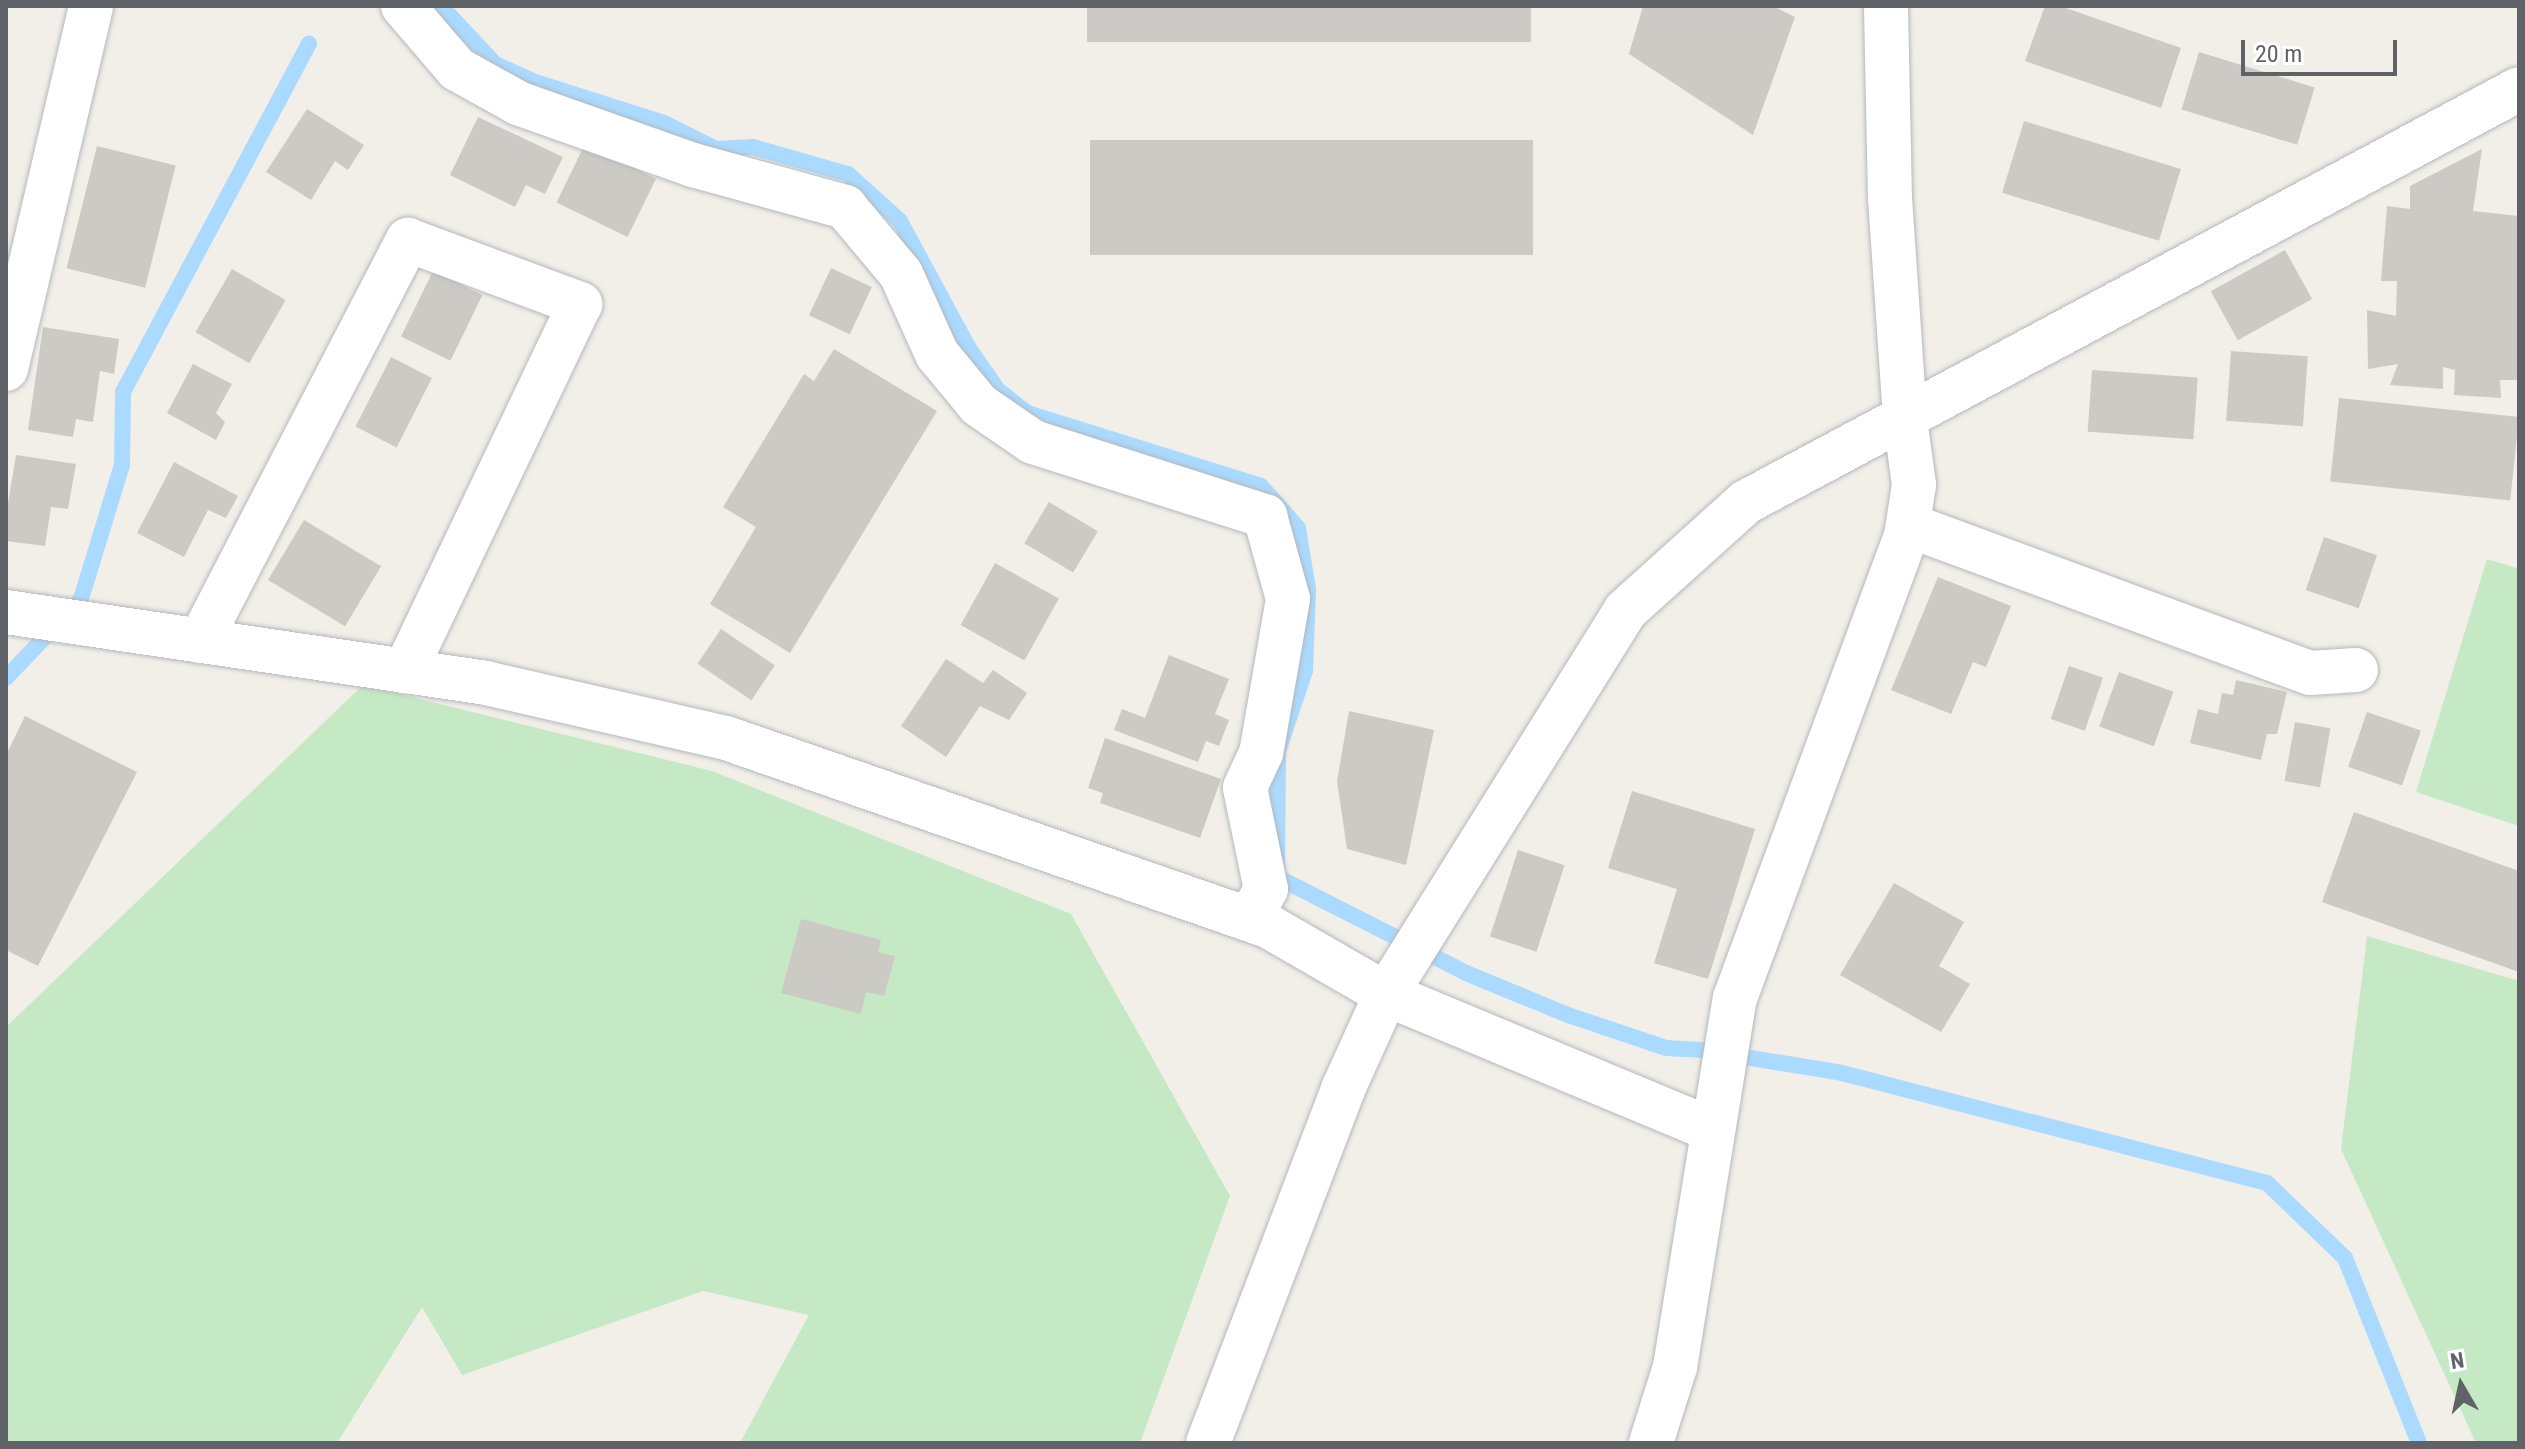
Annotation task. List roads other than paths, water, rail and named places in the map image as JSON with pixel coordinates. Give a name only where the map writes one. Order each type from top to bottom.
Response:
[{"type":"street","points":[[6,369],[91,6]]},
{"type":"street","points":[[403,6],[457,69],[518,103],[693,165],[845,207],[901,274],[937,354],[979,405],[1033,442],[1265,516],[1288,599],[1261,753],[1245,788],[1266,889],[1249,920]]},
{"type":"street","points":[[1651,1443],[1675,1367],[1735,998],[1908,525],[1914,485],[1905,418],[1890,199],[1886,6]]},
{"type":"street","points":[[1208,1443],[1343,1089],[1392,986],[1625,611],[1746,502],[2519,89]]},
{"type":"street","points":[[200,641],[408,240],[580,304],[405,671]]},
{"type":"street","points":[[1908,525],[2310,673],[2356,670]]},
{"type":"street","points":[[24,615],[486,683],[726,738],[1268,926],[1392,986],[1717,1109]]},
{"type":"waterway","points":[[441,6],[495,64],[535,82],[664,123],[716,149],[753,147],[848,174],[900,221],[968,347],[998,390],[1027,413],[1261,486],[1298,528],[1308,589],[1305,671],[1278,751],[1277,877],[1466,973],[1568,1015],[1666,1048],[1702,1050],[1842,1073],[2267,1183],[2345,1258],[2419,1443]]},
{"type":"waterway","points":[[6,678],[81,599],[122,465],[123,392],[309,43]]}]
